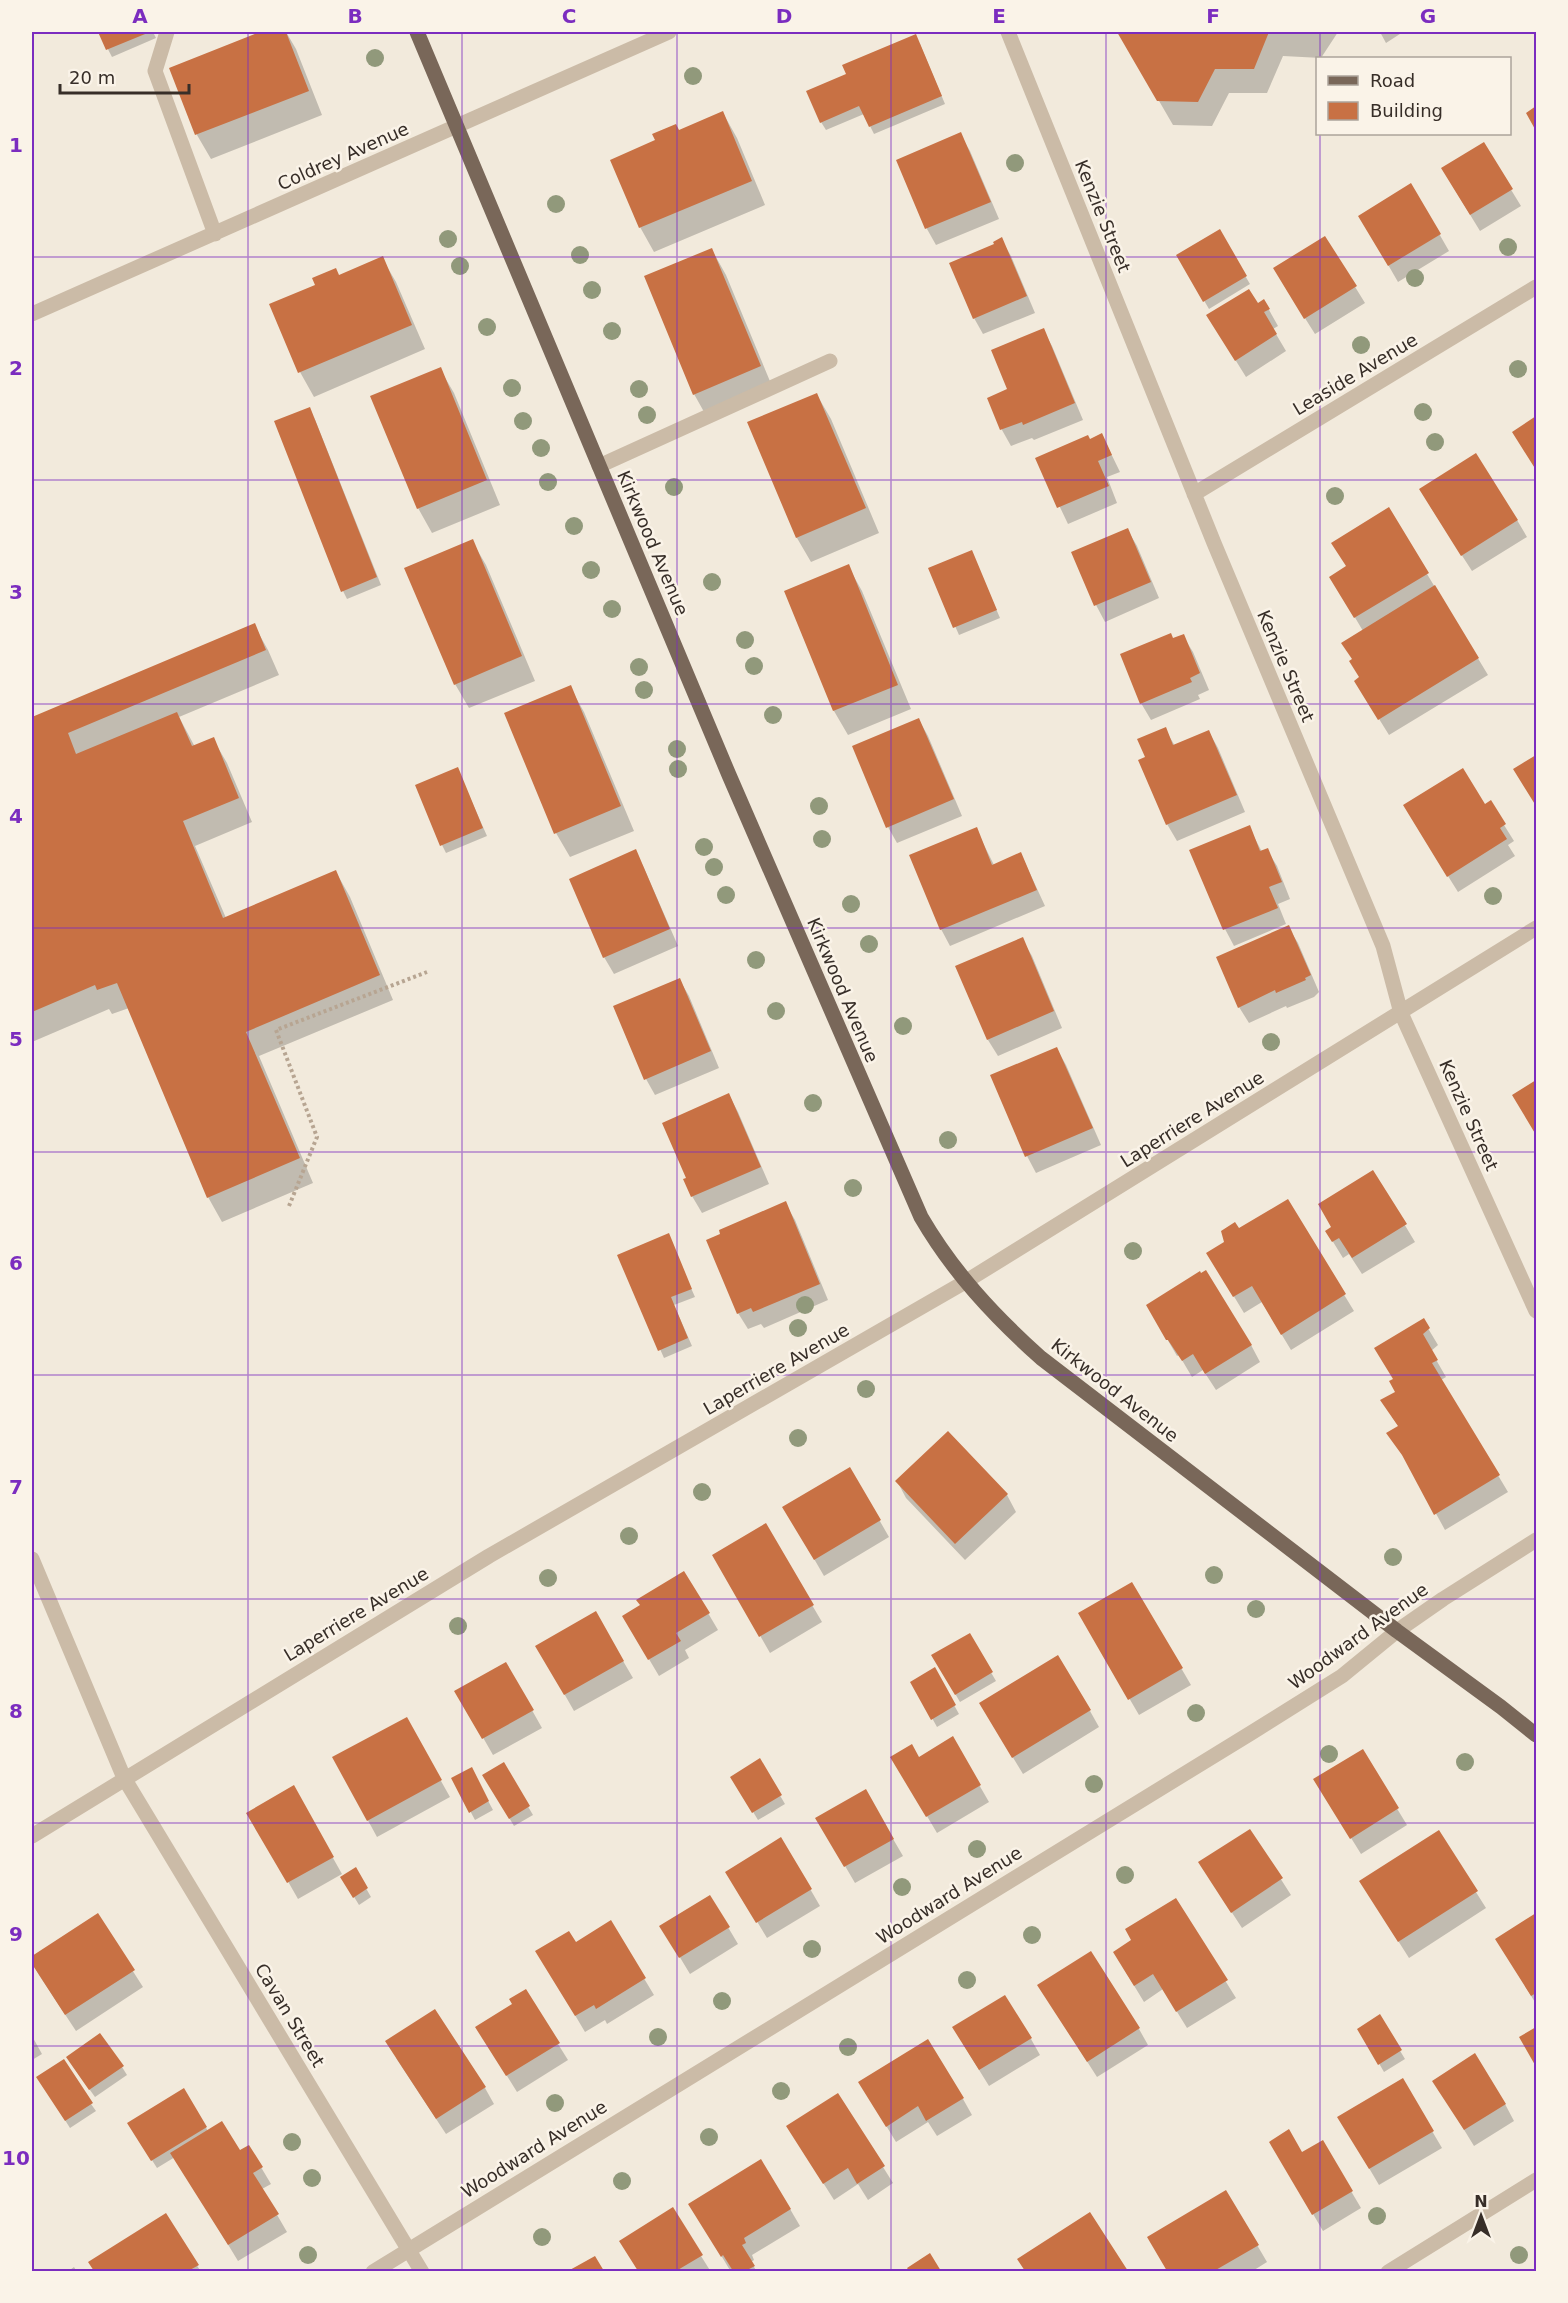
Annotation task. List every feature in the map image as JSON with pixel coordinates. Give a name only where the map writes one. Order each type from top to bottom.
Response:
[{"type":"main road","name":"Kirkwood Avenue","points":[[417,32],[724,764],[921,1217],[965,1282],[1001,1323],[1041,1358],[1536,1735]]},
{"type":"street","points":[[167,32],[155,71],[215,234]]},
{"type":"street","name":"Coldrey Avenue","points":[[32,314],[669,32]]},
{"type":"street","name":"Kenzie Street","points":[[1008,32],[1194,494],[1383,946],[1401,1013],[1536,1311]]},
{"type":"street","name":"Leaside Avenue","points":[[1194,494],[1536,287]]},
{"type":"street","points":[[599,466],[830,361]]},
{"type":"street","name":"Laperriere Avenue","points":[[32,1836],[489,1556],[965,1282],[1536,928]]},
{"type":"street","name":"Woodward Avenue","points":[[373,2271],[1251,1734],[1342,1676],[1397,1631],[1443,1599],[1536,1540]]},
{"type":"street","name":"Cavan Street","points":[[32,1559],[124,1778],[422,2271]]},
{"type":"street","points":[[1388,2271],[1536,2180]]},
{"type":"path","points":[[289,1206],[318,1137],[276,1030],[427,972]]},
{"type":"building","points":[[98,32],[150,32],[106,50]]},
{"type":"building","points":[[260,32],[286,32],[309,91],[195,135],[169,68]]},
{"type":"building","points":[[1117,32],[1269,32],[1254,69],[1215,69],[1198,102],[1157,101]]},
{"type":"building","points":[[916,34],[942,96],[869,127],[859,106],[820,123],[806,91],[846,74],[842,65]]},
{"type":"building","points":[[1536,106],[1536,131],[1526,113]]},
{"type":"building","points":[[723,111],[752,181],[639,228],[610,160],[655,140],[652,134],[676,124],[679,130]]},
{"type":"building","points":[[961,132],[991,202],[925,229],[896,160]]},
{"type":"building","points":[[1484,142],[1513,189],[1470,215],[1441,168]]},
{"type":"building","points":[[1411,183],[1441,234],[1388,266],[1358,216]]},
{"type":"building","points":[[1220,229],[1247,276],[1203,302],[1176,255]]},
{"type":"building","points":[[1325,236],[1357,286],[1304,319],[1273,268]]},
{"type":"building","points":[[1002,237],[1027,296],[973,319],[949,263],[994,244],[993,242]]},
{"type":"building","points":[[712,248],[761,366],[693,395],[644,276]]},
{"type":"building","points":[[383,256],[412,325],[298,373],[269,304],[315,285],[312,278],[336,268],[339,275]]},
{"type":"building","points":[[1249,289],[1258,303],[1264,299],[1270,309],[1264,312],[1277,334],[1235,361],[1206,315]]},
{"type":"building","points":[[1044,328],[1075,403],[1023,425],[1022,422],[1000,430],[987,398],[1007,389],[991,350]]},
{"type":"building","points":[[441,367],[487,480],[417,509],[370,396]]},
{"type":"building","points":[[817,393],[866,508],[796,538],[747,422]]},
{"type":"building","points":[[310,407],[377,577],[341,592],[274,421]]},
{"type":"building","points":[[1536,416],[1536,470],[1512,432]]},
{"type":"building","points":[[1102,433],[1112,455],[1098,461],[1109,486],[1057,508],[1035,458],[1088,435],[1090,439]]},
{"type":"building","points":[[1476,453],[1518,520],[1461,556],[1419,489]]},
{"type":"building","points":[[1389,507],[1429,573],[1354,618],[1329,577],[1346,566],[1331,543]]},
{"type":"building","points":[[1128,528],[1151,582],[1094,606],[1071,552]]},
{"type":"building","points":[[473,539],[522,656],[454,685],[404,568]]},
{"type":"building","points":[[972,550],[997,610],[953,628],[928,568]]},
{"type":"building","points":[[849,564],[898,685],[833,711],[784,591]]},
{"type":"building","points":[[1435,585],[1479,658],[1378,720],[1354,681],[1359,677],[1349,661],[1352,659],[1341,643]]},
{"type":"building","points":[[255,623],[266,650],[68,733],[76,754],[177,712],[192,746],[214,737],[239,798],[183,821],[223,918],[336,870],[380,975],[246,1032],[300,1158],[207,1198],[117,983],[97,990],[95,985],[32,1012],[32,717]]},
{"type":"building","points":[[1171,633],[1173,638],[1184,634],[1200,673],[1190,678],[1192,682],[1140,704],[1120,654]]},
{"type":"building","points":[[571,685],[621,806],[554,834],[504,713]]},
{"type":"building","points":[[919,718],[954,799],[886,828],[852,746]]},
{"type":"building","points":[[1166,727],[1173,745],[1209,730],[1237,795],[1166,825],[1138,760],[1145,757],[1137,739]]},
{"type":"building","points":[[1536,755],[1536,806],[1513,769]]},
{"type":"building","points":[[458,767],[483,828],[440,846],[415,785]]},
{"type":"building","points":[[1463,768],[1485,804],[1491,800],[1506,824],[1500,828],[1507,839],[1447,877],[1403,805]]},
{"type":"building","points":[[1250,825],[1260,851],[1268,848],[1282,882],[1269,887],[1278,908],[1223,930],[1189,850]]},
{"type":"building","points":[[977,827],[992,865],[1021,852],[1037,890],[940,930],[909,855]]},
{"type":"building","points":[[636,849],[670,929],[603,958],[569,879]]},
{"type":"building","points":[[1289,925],[1311,975],[1305,978],[1306,980],[1276,993],[1275,990],[1238,1008],[1216,957]]},
{"type":"building","points":[[1023,937],[1054,1011],[987,1040],[955,966]]},
{"type":"building","points":[[680,978],[711,1051],[644,1080],[613,1006]]},
{"type":"building","points":[[1057,1047],[1093,1128],[1025,1157],[990,1075]]},
{"type":"building","points":[[1536,1080],[1536,1135],[1512,1095]]},
{"type":"building","points":[[729,1093],[761,1167],[691,1197],[683,1179],[686,1178],[662,1123]]},
{"type":"building","points":[[1373,1170],[1407,1224],[1352,1258],[1339,1238],[1332,1242],[1325,1231],[1331,1227],[1318,1204]]},
{"type":"building","points":[[1288,1199],[1346,1294],[1281,1335],[1252,1286],[1233,1297],[1206,1253],[1224,1242],[1221,1231],[1235,1222],[1239,1228]]},
{"type":"building","points":[[786,1201],[820,1284],[753,1312],[751,1308],[737,1314],[706,1240],[720,1234],[719,1230]]},
{"type":"building","points":[[669,1233],[692,1289],[671,1297],[688,1338],[658,1351],[617,1255]]},
{"type":"building","points":[[1206,1270],[1252,1345],[1205,1374],[1193,1354],[1182,1361],[1166,1340],[1146,1305],[1200,1271],[1201,1273]]},
{"type":"building","points":[[1424,1318],[1430,1328],[1423,1334],[1438,1360],[1432,1363],[1500,1475],[1434,1515],[1402,1455],[1386,1433],[1398,1426],[1380,1400],[1395,1392],[1389,1381],[1393,1379],[1374,1348]]},
{"type":"building","points":[[948,1431],[1008,1494],[955,1544],[895,1481]]},
{"type":"building","points":[[850,1467],[881,1520],[814,1560],[782,1507]]},
{"type":"building","points":[[766,1523],[814,1605],[759,1637],[712,1555]]},
{"type":"building","points":[[684,1571],[710,1613],[676,1633],[681,1641],[648,1660],[622,1616],[640,1605],[636,1600]]},
{"type":"building","points":[[1132,1582],[1183,1668],[1128,1700],[1078,1613]]},
{"type":"building","points":[[596,1611],[624,1661],[564,1695],[535,1646]]},
{"type":"building","points":[[970,1633],[993,1672],[955,1695],[931,1655]]},
{"type":"building","points":[[1058,1655],[1091,1710],[1012,1758],[979,1703]]},
{"type":"building","points":[[506,1662],[534,1710],[482,1739],[454,1691]]},
{"type":"building","points":[[935,1667],[956,1705],[931,1720],[910,1682]]},
{"type":"building","points":[[407,1717],[442,1780],[367,1821],[332,1757]]},
{"type":"building","points":[[953,1736],[981,1785],[926,1817],[890,1757],[912,1744],[919,1757]]},
{"type":"building","points":[[1363,1749],[1399,1808],[1350,1839],[1313,1779]]},
{"type":"building","points":[[760,1758],[782,1795],[752,1813],[730,1777]]},
{"type":"building","points":[[504,1762],[530,1806],[509,1819],[482,1775]]},
{"type":"building","points":[[472,1767],[489,1801],[469,1813],[451,1778]]},
{"type":"building","points":[[294,1785],[334,1857],[287,1883],[246,1813]]},
{"type":"building","points":[[866,1789],[894,1839],[844,1867],[815,1818]]},
{"type":"building","points":[[1250,1829],[1283,1878],[1231,1913],[1198,1862]]},
{"type":"building","points":[[1439,1830],[1478,1891],[1398,1942],[1359,1881]]},
{"type":"building","points":[[781,1837],[812,1889],[756,1923],[725,1872]]},
{"type":"building","points":[[356,1867],[368,1888],[353,1898],[340,1877]]},
{"type":"building","points":[[710,1895],[730,1927],[679,1958],[659,1926]]},
{"type":"building","points":[[1176,1898],[1228,1980],[1176,2012],[1153,1974],[1134,1986],[1113,1952],[1131,1940],[1125,1929]]},
{"type":"building","points":[[98,1913],[135,1970],[65,2015],[32,1964],[32,1956]]},
{"type":"building","points":[[1536,1913],[1536,1993],[1531,1996],[1495,1939]]},
{"type":"building","points":[[611,1920],[646,1978],[596,2009],[594,2005],[575,2016],[535,1951],[569,1931],[576,1942]]},
{"type":"building","points":[[1091,1951],[1140,2028],[1087,2062],[1037,1985]]},
{"type":"building","points":[[526,1989],[560,2043],[506,2076],[475,2027],[512,2004],[509,1999]]},
{"type":"building","points":[[1005,1995],[1032,2038],[979,2070],[952,2027]]},
{"type":"building","points":[[435,2009],[486,2087],[436,2119],[385,2041]]},
{"type":"building","points":[[1380,2014],[1402,2050],[1378,2065],[1357,2029]]},
{"type":"building","points":[[1536,2027],[1536,2064],[1535,2065],[1519,2037]]},
{"type":"building","points":[[100,2033],[124,2066],[89,2090],[66,2057]]},
{"type":"building","points":[[928,2039],[964,2098],[926,2121],[918,2106],[886,2127],[858,2082]]},
{"type":"building","points":[[1475,2053],[1506,2104],[1464,2130],[1432,2081]]},
{"type":"building","points":[[64,2059],[93,2103],[65,2121],[36,2077]]},
{"type":"building","points":[[1403,2078],[1434,2131],[1369,2169],[1337,2117]]},
{"type":"building","points":[[184,2088],[207,2127],[151,2161],[127,2123]]},
{"type":"building","points":[[838,2093],[885,2166],[857,2184],[848,2168],[823,2184],[786,2126]]},
{"type":"building","points":[[222,2121],[240,2150],[249,2145],[263,2167],[253,2173],[279,2214],[228,2245],[170,2153]]},
{"type":"building","points":[[1289,2129],[1302,2152],[1323,2140],[1353,2191],[1312,2215],[1269,2142]]},
{"type":"building","points":[[761,2159],[791,2209],[744,2238],[746,2243],[742,2245],[755,2266],[745,2271],[733,2271],[723,2255],[721,2257],[688,2204]]},
{"type":"building","points":[[1226,2190],[1259,2245],[1214,2271],[1167,2271],[1147,2237]]},
{"type":"building","points":[[673,2207],[703,2255],[676,2271],[638,2271],[619,2241]]},
{"type":"building","points":[[1090,2212],[1128,2271],[1025,2271],[1017,2259]]},
{"type":"building","points":[[166,2213],[199,2265],[188,2271],[94,2271],[88,2262]]},
{"type":"building","points":[[930,2253],[941,2271],[909,2271],[907,2268]]},
{"type":"building","points":[[595,2256],[604,2271],[568,2271]]}]
